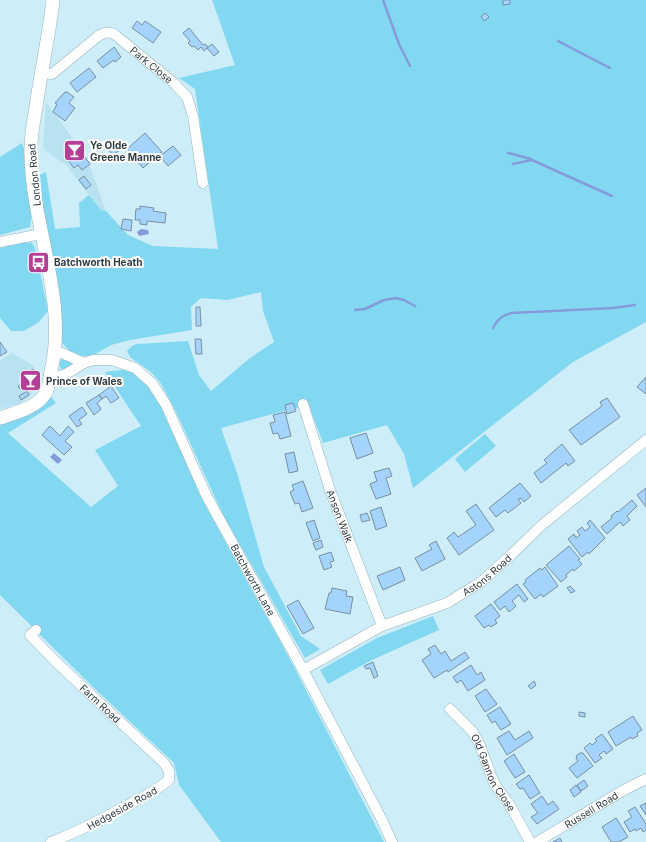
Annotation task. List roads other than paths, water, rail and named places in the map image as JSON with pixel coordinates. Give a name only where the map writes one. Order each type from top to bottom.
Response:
[{"type":"main road","name":"London Road","points":[[0,418],[24,409],[44,395],[50,379],[55,350],[54,307],[41,234],[31,155],[31,138],[53,0]]},
{"type":"street","name":"Park Close","points":[[41,73],[52,74],[97,37],[109,32],[114,34],[174,83],[187,97],[194,116],[203,183]]},
{"type":"street","points":[[0,242],[41,234]]},
{"type":"street","points":[[55,350],[84,363]]},
{"type":"street","name":"Batchworth Lane","points":[[50,379],[72,372],[84,363],[93,360],[101,360],[120,362],[135,368],[152,383],[166,405],[206,495],[303,670],[381,818],[392,842]]},
{"type":"street","name":"Anson Walk","points":[[302,404],[330,490],[382,626]]},
{"type":"street","name":"Astons Road","points":[[303,670],[382,626],[447,602],[481,582],[512,556],[542,525],[646,440]]},
{"type":"street","name":"Farm Road","points":[[36,630],[30,635],[53,659],[164,763],[169,771],[169,780]]},
{"type":"street","name":"Old Gannon Close","points":[[450,709],[472,732],[479,743],[494,783],[511,807],[530,842]]},
{"type":"street","name":"Russell Road","points":[[537,842],[624,790],[646,779]]},
{"type":"street","name":"Hedgeside Road","points":[[51,842],[95,823],[157,790],[169,780]]},
{"type":"waterway","points":[[383,0],[399,44],[410,66]]},
{"type":"waterway","points":[[558,41],[610,68]]},
{"type":"waterway","points":[[508,153],[531,159]]},
{"type":"waterway","points":[[513,164],[532,160],[612,196]]},
{"type":"waterway","points":[[355,310],[365,309],[384,300],[396,298],[404,300],[415,306]]},
{"type":"waterway","points":[[493,328],[501,318],[512,313],[613,308],[635,305]]},
{"type":"place","name":"Ye Olde Greene Manne","points":[[75,151]]},
{"type":"place","name":"Batchworth Heath","points":[[39,262]]},
{"type":"place","name":"Prince of Wales","points":[[30,381]]}]
